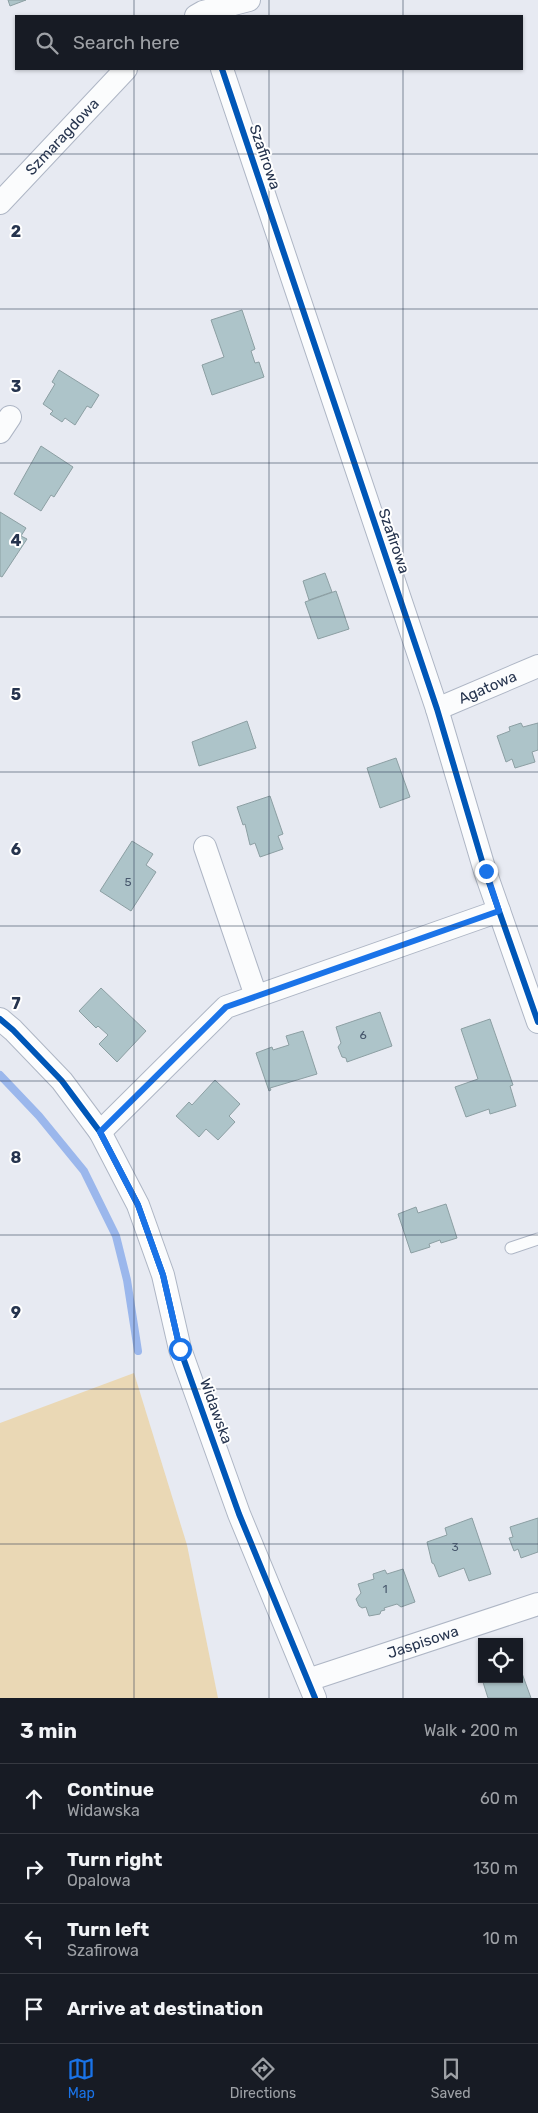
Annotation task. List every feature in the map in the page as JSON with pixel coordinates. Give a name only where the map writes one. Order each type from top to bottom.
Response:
[{"type":"street","points":[[201,11],[249,0]]},
{"type":"street","name":"Szmaragdowa","points":[[0,203],[125,70]]},
{"type":"street","name":"Szafirowa","points":[[222,70],[437,709],[499,911],[538,1022]]},
{"type":"street","name":"Agatowa","points":[[437,709],[538,666]]},
{"type":"street","points":[[205,847],[256,996]]},
{"type":"street","points":[[100,1132],[226,1007],[499,911]]},
{"type":"street","name":"Widawska","points":[[0,1019],[62,1081],[100,1132],[138,1205],[163,1275],[180,1349],[236,1505],[312,1689]]},
{"type":"street","name":"Jaspisowa","points":[[312,1689],[538,1604]]},
{"type":"lane","points":[[511,1248],[538,1239]]},
{"type":"shaded area","points":[[134,1373],[187,1545],[218,1698],[0,1698],[0,1423]]},
{"type":"building","points":[[8,0],[26,0],[10,6]]},
{"type":"building","points":[[242,310],[255,349],[251,351],[255,363],[259,362],[264,377],[212,395],[202,365],[224,357],[211,320]]},
{"type":"building","points":[[59,370],[99,395],[91,408],[87,406],[75,425],[65,418],[62,422],[50,414],[53,411],[43,404],[55,384],[52,382]]},
{"type":"building","points":[[41,446],[73,467],[54,497],[51,495],[41,511],[14,494]]},
{"type":"building","points":[[0,512],[26,528],[21,536],[27,539],[2,577],[0,576]]},
{"type":"building","points":[[325,573],[332,592],[309,600],[303,581]]},
{"type":"building","points":[[336,591],[349,629],[318,639],[305,602]]},
{"type":"building","points":[[247,721],[256,748],[199,766],[192,742]]},
{"type":"building","points":[[521,723],[523,727],[538,723],[538,750],[532,752],[535,762],[515,768],[512,759],[506,762],[497,736],[510,731],[509,727]]},
{"type":"building","points":[[396,758],[410,797],[380,808],[367,768]]},
{"type":"building","points":[[270,796],[283,834],[278,836],[283,849],[260,857],[255,843],[250,845],[245,824],[243,825],[237,807]]},
{"type":"building","points":[[132,841],[153,854],[146,865],[156,872],[131,911],[100,891]]},
{"type":"building","points":[[101,988],[146,1031],[117,1062],[99,1044],[108,1035],[98,1026],[96,1028],[79,1011]]},
{"type":"building","points":[[380,1012],[392,1046],[347,1062],[346,1058],[342,1057],[338,1047],[341,1043],[336,1027]]},
{"type":"building","points":[[490,1019],[513,1085],[510,1086],[516,1106],[490,1114],[489,1109],[466,1117],[455,1087],[478,1079],[461,1029]]},
{"type":"building","points":[[303,1031],[317,1074],[270,1088],[271,1090],[269,1091],[256,1053],[272,1047],[273,1050],[289,1045],[286,1036]]},
{"type":"building","points":[[215,1080],[240,1104],[229,1116],[235,1122],[218,1140],[206,1129],[199,1137],[176,1116],[189,1102],[192,1105]]},
{"type":"building","points":[[446,1204],[457,1238],[441,1243],[440,1240],[429,1244],[430,1247],[411,1253],[398,1214],[416,1207],[418,1213]]},
{"type":"building","points":[[472,1518],[491,1574],[469,1581],[464,1568],[439,1577],[432,1563],[427,1542],[447,1535],[445,1528]]},
{"type":"building","points":[[538,1518],[538,1552],[521,1558],[518,1549],[514,1551],[509,1538],[513,1537],[510,1527]]},
{"type":"building","points":[[403,1569],[415,1602],[401,1607],[397,1604],[384,1608],[385,1610],[381,1611],[380,1614],[369,1616],[366,1607],[362,1608],[359,1606],[356,1599],[361,1593],[358,1584],[374,1579],[373,1574],[385,1570],[387,1574]]},
{"type":"building","points":[[523,1676],[531,1698],[488,1698],[483,1683],[523,1683]]},
{"type":"waterway","points":[[0,1075],[39,1116],[84,1171],[116,1236],[127,1280],[138,1351]]},
{"type":"cycle path","points":[[222,70],[437,709],[485,871],[538,1022]]},
{"type":"cycle path","points":[[0,1019],[62,1081],[100,1132],[138,1205],[163,1275],[180,1349],[239,1514],[315,1698]]},
{"type":"route","points":[[180,1349],[163,1275],[138,1205],[100,1132],[226,1007],[499,911],[486,871]]}]
